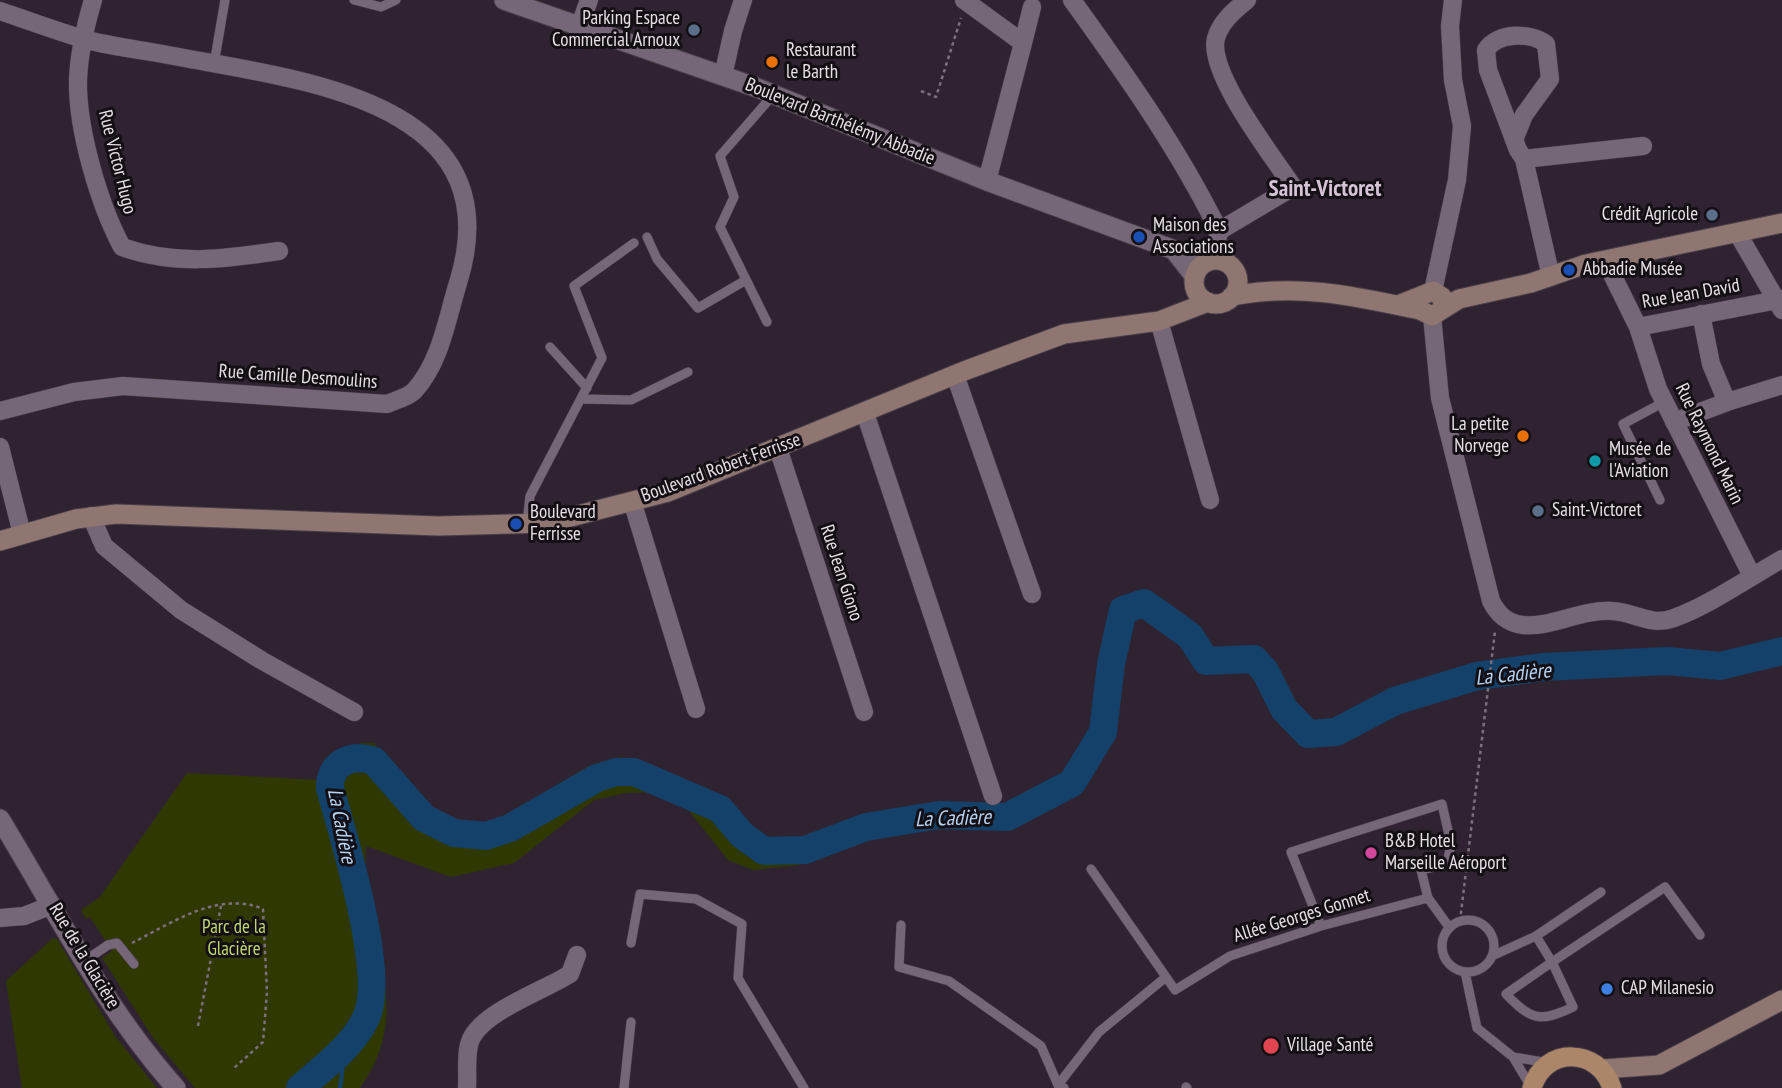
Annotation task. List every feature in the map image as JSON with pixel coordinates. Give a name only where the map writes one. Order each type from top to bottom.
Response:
[{"type":"main road","points":[[1199,289],[1221,303],[1232,296],[1279,288],[1332,293],[1397,306],[1436,303],[1551,277],[1605,260],[1782,223]]},
{"type":"main road","points":[[1167,317],[1199,289],[1210,261],[1225,262],[1235,271],[1279,288]]},
{"type":"main road","points":[[1232,296],[1237,284],[1235,271]]},
{"type":"main road","name":"Boulevard Robert Ferrisse","points":[[0,541],[91,516],[116,514],[438,526],[547,523],[668,492],[955,375],[1064,334],[1167,317]]},
{"type":"main road","points":[[1532,1088],[1534,1079],[1549,1063],[1566,1056],[1579,1056],[1603,1069],[1658,1065],[1782,1000]]},
{"type":"main road","points":[[1603,1069],[1612,1088]]},
{"type":"street","points":[[82,38],[93,0]]},
{"type":"street","name":"Boulevard Barthélémy Abbadie","points":[[504,0],[774,94],[987,181],[1210,261]]},
{"type":"street","points":[[580,25],[589,0]]},
{"type":"street","points":[[723,76],[743,0]]},
{"type":"street","points":[[1210,261],[1219,231],[1293,187],[1223,76],[1216,54],[1216,38],[1227,16],[1247,0]]},
{"type":"street","points":[[1453,0],[1450,26],[1453,80],[1462,126],[1457,180],[1436,303],[1440,398],[1491,601],[1497,614],[1510,622],[1525,626],[1590,611],[1614,611],[1648,622],[1673,619],[1782,559]]},
{"type":"street","points":[[965,1],[1023,43]]},
{"type":"street","points":[[1079,3],[1147,103],[1195,182],[1219,231]]},
{"type":"street","points":[[987,181],[1032,7]]},
{"type":"street","name":"Rue Camille Desmoulins","points":[[0,11],[82,38],[283,78],[369,100],[410,122],[448,158],[465,198],[467,253],[434,362],[414,392],[387,404],[123,386],[74,392],[0,411]]},
{"type":"street","points":[[1514,140],[1524,115],[1550,79],[1546,44],[1538,37],[1513,36],[1495,42],[1486,50],[1488,70],[1514,140],[1524,159],[1551,277]]},
{"type":"street","name":"Rue Victor Hugo","points":[[82,38],[78,82],[87,141],[102,200],[122,247],[148,256],[209,262],[279,251]]},
{"type":"street","points":[[1524,159],[1643,146]]},
{"type":"street","points":[[1738,234],[1780,304]]},
{"type":"street","points":[[1174,249],[1199,289]]},
{"type":"street","name":"Rue Jean David","points":[[1605,260],[1638,327],[1702,314],[1780,304]]},
{"type":"street","points":[[1702,314],[1711,364],[1727,402]]},
{"type":"street","points":[[1167,317],[1211,495]]},
{"type":"street","name":"Rue Raymond Marin","points":[[1638,327],[1664,402],[1752,576]]},
{"type":"street","points":[[955,375],[1032,594]]},
{"type":"street","points":[[1674,422],[1782,385]]},
{"type":"street","points":[[865,413],[993,796]]},
{"type":"street","points":[[0,447],[22,534]]},
{"type":"street","name":"Rue Jean Giono","points":[[778,447],[864,712]]},
{"type":"street","points":[[632,501],[696,709]]},
{"type":"street","points":[[91,516],[104,546],[181,610],[261,660],[354,712]]},
{"type":"street","name":"Rue de la Glacière","points":[[0,819],[140,1046],[176,1088]]},
{"type":"street","points":[[0,918],[24,916],[52,905]]},
{"type":"street","points":[[467,1088],[469,1049],[473,1036],[521,997],[570,974],[577,955]]},
{"type":"lane","points":[[214,64],[225,0]]},
{"type":"lane","points":[[354,0],[382,7],[396,0]]},
{"type":"lane","points":[[767,322],[720,227],[734,197],[720,156],[774,94]]},
{"type":"lane","points":[[647,237],[657,259],[698,308],[746,280]]},
{"type":"lane","points":[[527,524],[530,496],[602,358],[574,286],[634,243]]},
{"type":"lane","points":[[550,347],[587,388]]},
{"type":"lane","points":[[581,399],[631,400],[688,372]]},
{"type":"lane","points":[[1660,500],[1623,424],[1664,402]]},
{"type":"lane","points":[[1321,926],[1292,852],[1442,804],[1451,844],[1447,864],[1421,870],[1428,898],[1450,928]]},
{"type":"lane","points":[[901,925],[899,967],[948,981],[1041,1046],[1061,1086],[1099,1032],[1166,977],[1091,869]]},
{"type":"lane","points":[[1536,936],[1552,962],[1573,1007],[1549,1018],[1526,1014],[1506,994],[1552,962],[1665,887],[1700,935]]},
{"type":"lane","points":[[1492,956],[1494,947],[1489,930],[1474,920],[1460,921],[1450,928],[1442,942],[1444,959],[1457,970],[1465,972],[1481,969],[1492,956],[1536,936],[1601,892]]},
{"type":"lane","points":[[631,943],[640,894],[696,899],[741,924],[738,978],[804,1088]]},
{"type":"lane","name":"Allée Georges Gonnet","points":[[1166,977],[1175,990],[1230,956],[1321,926],[1428,898]]},
{"type":"lane","points":[[86,960],[112,944],[122,948],[134,964]]},
{"type":"lane","points":[[1465,972],[1477,1028],[1513,1057],[1532,1088]]},
{"type":"lane","points":[[624,1088],[631,1022]]},
{"type":"lane","points":[[1513,1057],[1549,1063]]},
{"type":"path","points":[[921,91],[936,97],[965,1]]},
{"type":"path","points":[[1460,921],[1497,614]]},
{"type":"path","points":[[122,948],[195,912],[221,905],[259,907],[265,913],[267,992],[263,1042],[234,1068]]},
{"type":"path","points":[[198,1026],[221,905]]},
{"type":"green space","name":"Parc de la Glacière","points":[[362,743],[374,743],[416,802],[478,832],[589,766],[621,757],[726,797],[755,841],[801,865],[753,870],[728,860],[686,807],[655,792],[626,793],[594,800],[514,863],[451,877],[366,846],[366,878],[386,999],[385,1028],[377,1058],[360,1088],[195,1088],[154,1039],[102,958],[112,951],[90,917],[86,919],[81,910],[99,898],[187,773],[320,780],[330,760]]},
{"type":"green space","points":[[53,938],[57,939],[115,1036],[157,1088],[22,1088],[6,981]]},
{"type":"waterway","name":"La Cadière","points":[[300,1088],[337,1056],[353,1038],[366,1018],[371,998],[371,971],[361,905],[330,788],[333,772],[350,759],[374,761],[424,818],[454,833],[486,836],[510,828],[597,778],[616,772],[634,772],[720,809],[742,835],[764,851],[805,850],[866,827],[939,815],[1007,817],[1072,783],[1103,732],[1111,664],[1123,610],[1144,603],[1190,636],[1206,661],[1254,659],[1265,671],[1284,709],[1308,734],[1336,732],[1395,701],[1477,676],[1544,667],[1667,661],[1720,666],[1782,651]]},
{"type":"waterway","points":[[340,1088],[345,1048]]},
{"type":"place","name":"Parking Espace Commercial Arnoux","points":[[694,30]]},
{"type":"place","name":"Restaurant le Barth","points":[[772,62]]},
{"type":"place","name":"Crédit Agricole","points":[[1712,215]]},
{"type":"place","name":"Maison des Associations","points":[[1139,237]]},
{"type":"place","name":"Abbadie Musée","points":[[1569,270]]},
{"type":"place","name":"La petite Norvege","points":[[1523,436]]},
{"type":"place","name":"Musée de l'Aviation","points":[[1595,461]]},
{"type":"place","name":"Saint-Victoret","points":[[1538,511]]},
{"type":"place","name":"Boulevard Ferrisse","points":[[516,524]]},
{"type":"place","name":"B&B Hotel Marseille Aéroport","points":[[1371,853]]},
{"type":"place","name":"CAP Milanesio","points":[[1607,989]]},
{"type":"place","name":"Village Santé","points":[[1271,1046]]},
{"type":"district","name":"Saint-Victoret","points":[[1325,189]]}]
